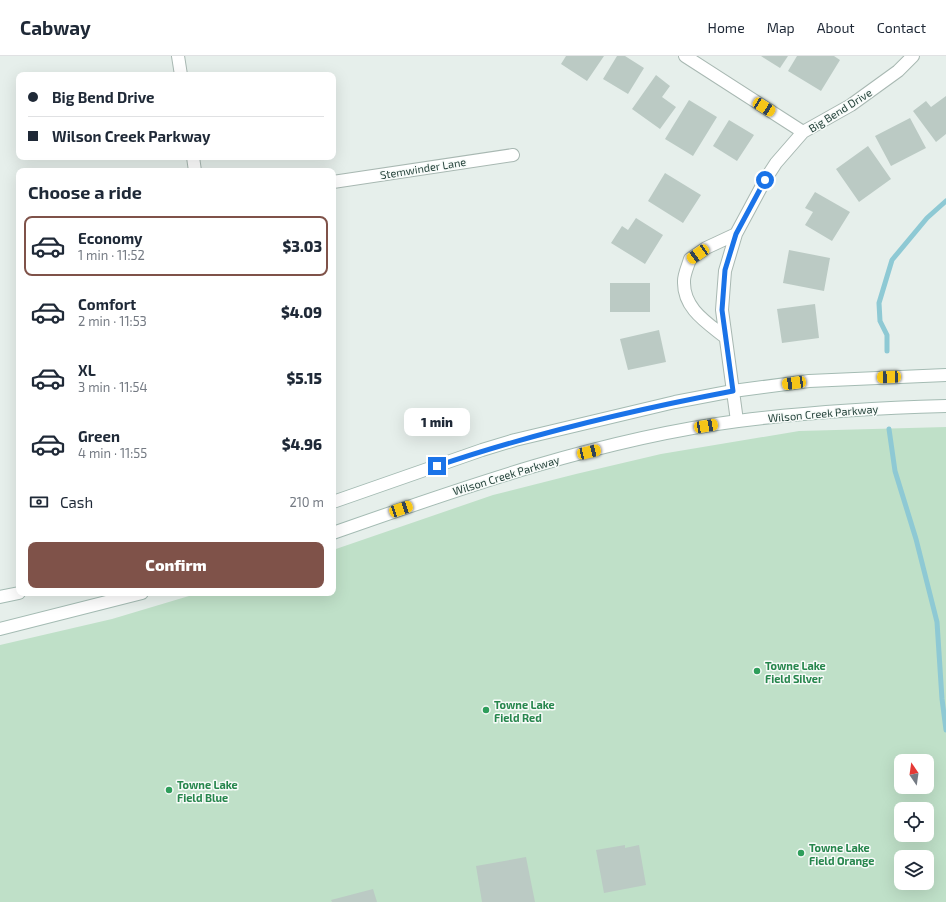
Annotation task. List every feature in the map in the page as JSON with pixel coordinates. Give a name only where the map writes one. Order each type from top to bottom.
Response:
[{"type":"main road","points":[[178,56],[181,72]]},
{"type":"main road","points":[[685,56],[803,132]]},
{"type":"main road","name":"Big Bend Drive","points":[[737,421],[724,337],[722,310],[725,270],[736,234],[765,180],[776,163],[803,132],[851,105],[898,71],[913,56]]},
{"type":"main road","name":"Stemwinder Lane","points":[[336,182],[513,155]]},
{"type":"main road","points":[[724,337],[696,315],[687,300],[684,280],[690,259],[706,248],[736,234]]},
{"type":"main road","points":[[336,501],[515,440],[668,404],[733,391],[809,381],[946,375]]},
{"type":"main road","name":"Wilson Creek Parkway","points":[[336,532],[428,499],[533,466],[641,439],[737,421],[816,412],[946,406]]},
{"type":"main road","points":[[0,598],[16,594]]},
{"type":"main road","points":[[0,629],[130,596]]},
{"type":"green space","points":[[946,427],[946,902],[0,902],[0,645],[112,619],[189,596],[336,596],[336,549],[493,495],[661,454],[799,431]]},
{"type":"building","points":[[566,56],[604,56],[587,81],[561,64]]},
{"type":"building","points":[[617,56],[625,56],[644,68],[628,94],[603,79]]},
{"type":"building","points":[[761,56],[788,56],[780,68]]},
{"type":"building","points":[[797,56],[834,56],[840,60],[821,91],[788,71]]},
{"type":"building","points":[[656,75],[670,86],[662,97],[676,107],[660,129],[632,109]]},
{"type":"building","points":[[946,96],[946,134],[936,142],[913,111],[926,101],[931,107]]},
{"type":"building","points":[[689,100],[717,117],[693,156],[665,139]]},
{"type":"building","points":[[910,118],[926,148],[891,166],[875,136]]},
{"type":"building","points":[[729,120],[754,135],[737,161],[713,146]]},
{"type":"building","points":[[868,146],[891,179],[859,202],[836,169]]},
{"type":"building","points":[[665,173],[701,195],[683,223],[648,201]]},
{"type":"building","points":[[815,192],[850,212],[832,241],[805,225],[813,212],[805,208]]},
{"type":"building","points":[[636,218],[663,235],[645,264],[611,243],[622,226],[628,230]]},
{"type":"building","points":[[789,250],[830,258],[824,291],[783,283]]},
{"type":"building","points":[[610,283],[650,283],[650,312],[610,312]]},
{"type":"building","points":[[815,304],[819,338],[782,343],[777,309]]},
{"type":"building","points":[[659,330],[666,362],[628,370],[620,339]]},
{"type":"building","points":[[625,845],[625,848],[639,845],[646,885],[604,893],[596,850]]},
{"type":"building","points":[[526,857],[535,902],[482,902],[476,866]]},
{"type":"building","points":[[373,889],[377,902],[332,902],[331,900]]},
{"type":"waterway","points":[[887,351],[887,335],[880,321],[879,303],[892,260],[927,218],[946,201]]},
{"type":"waterway","points":[[889,429],[895,471],[916,539],[937,622],[942,699],[946,730]]},
{"type":"place","name":"Towne Lake Field Silver","points":[[757,671]]},
{"type":"place","name":"Towne Lake Field Red","points":[[486,710]]},
{"type":"place","name":"Towne Lake Field Blue","points":[[169,790]]},
{"type":"place","name":"Towne Lake Field Orange","points":[[801,853]]},
{"type":"route","points":[[437,466],[515,440],[675,402],[733,391],[724,337],[722,310],[725,270],[736,234],[765,180]]}]
